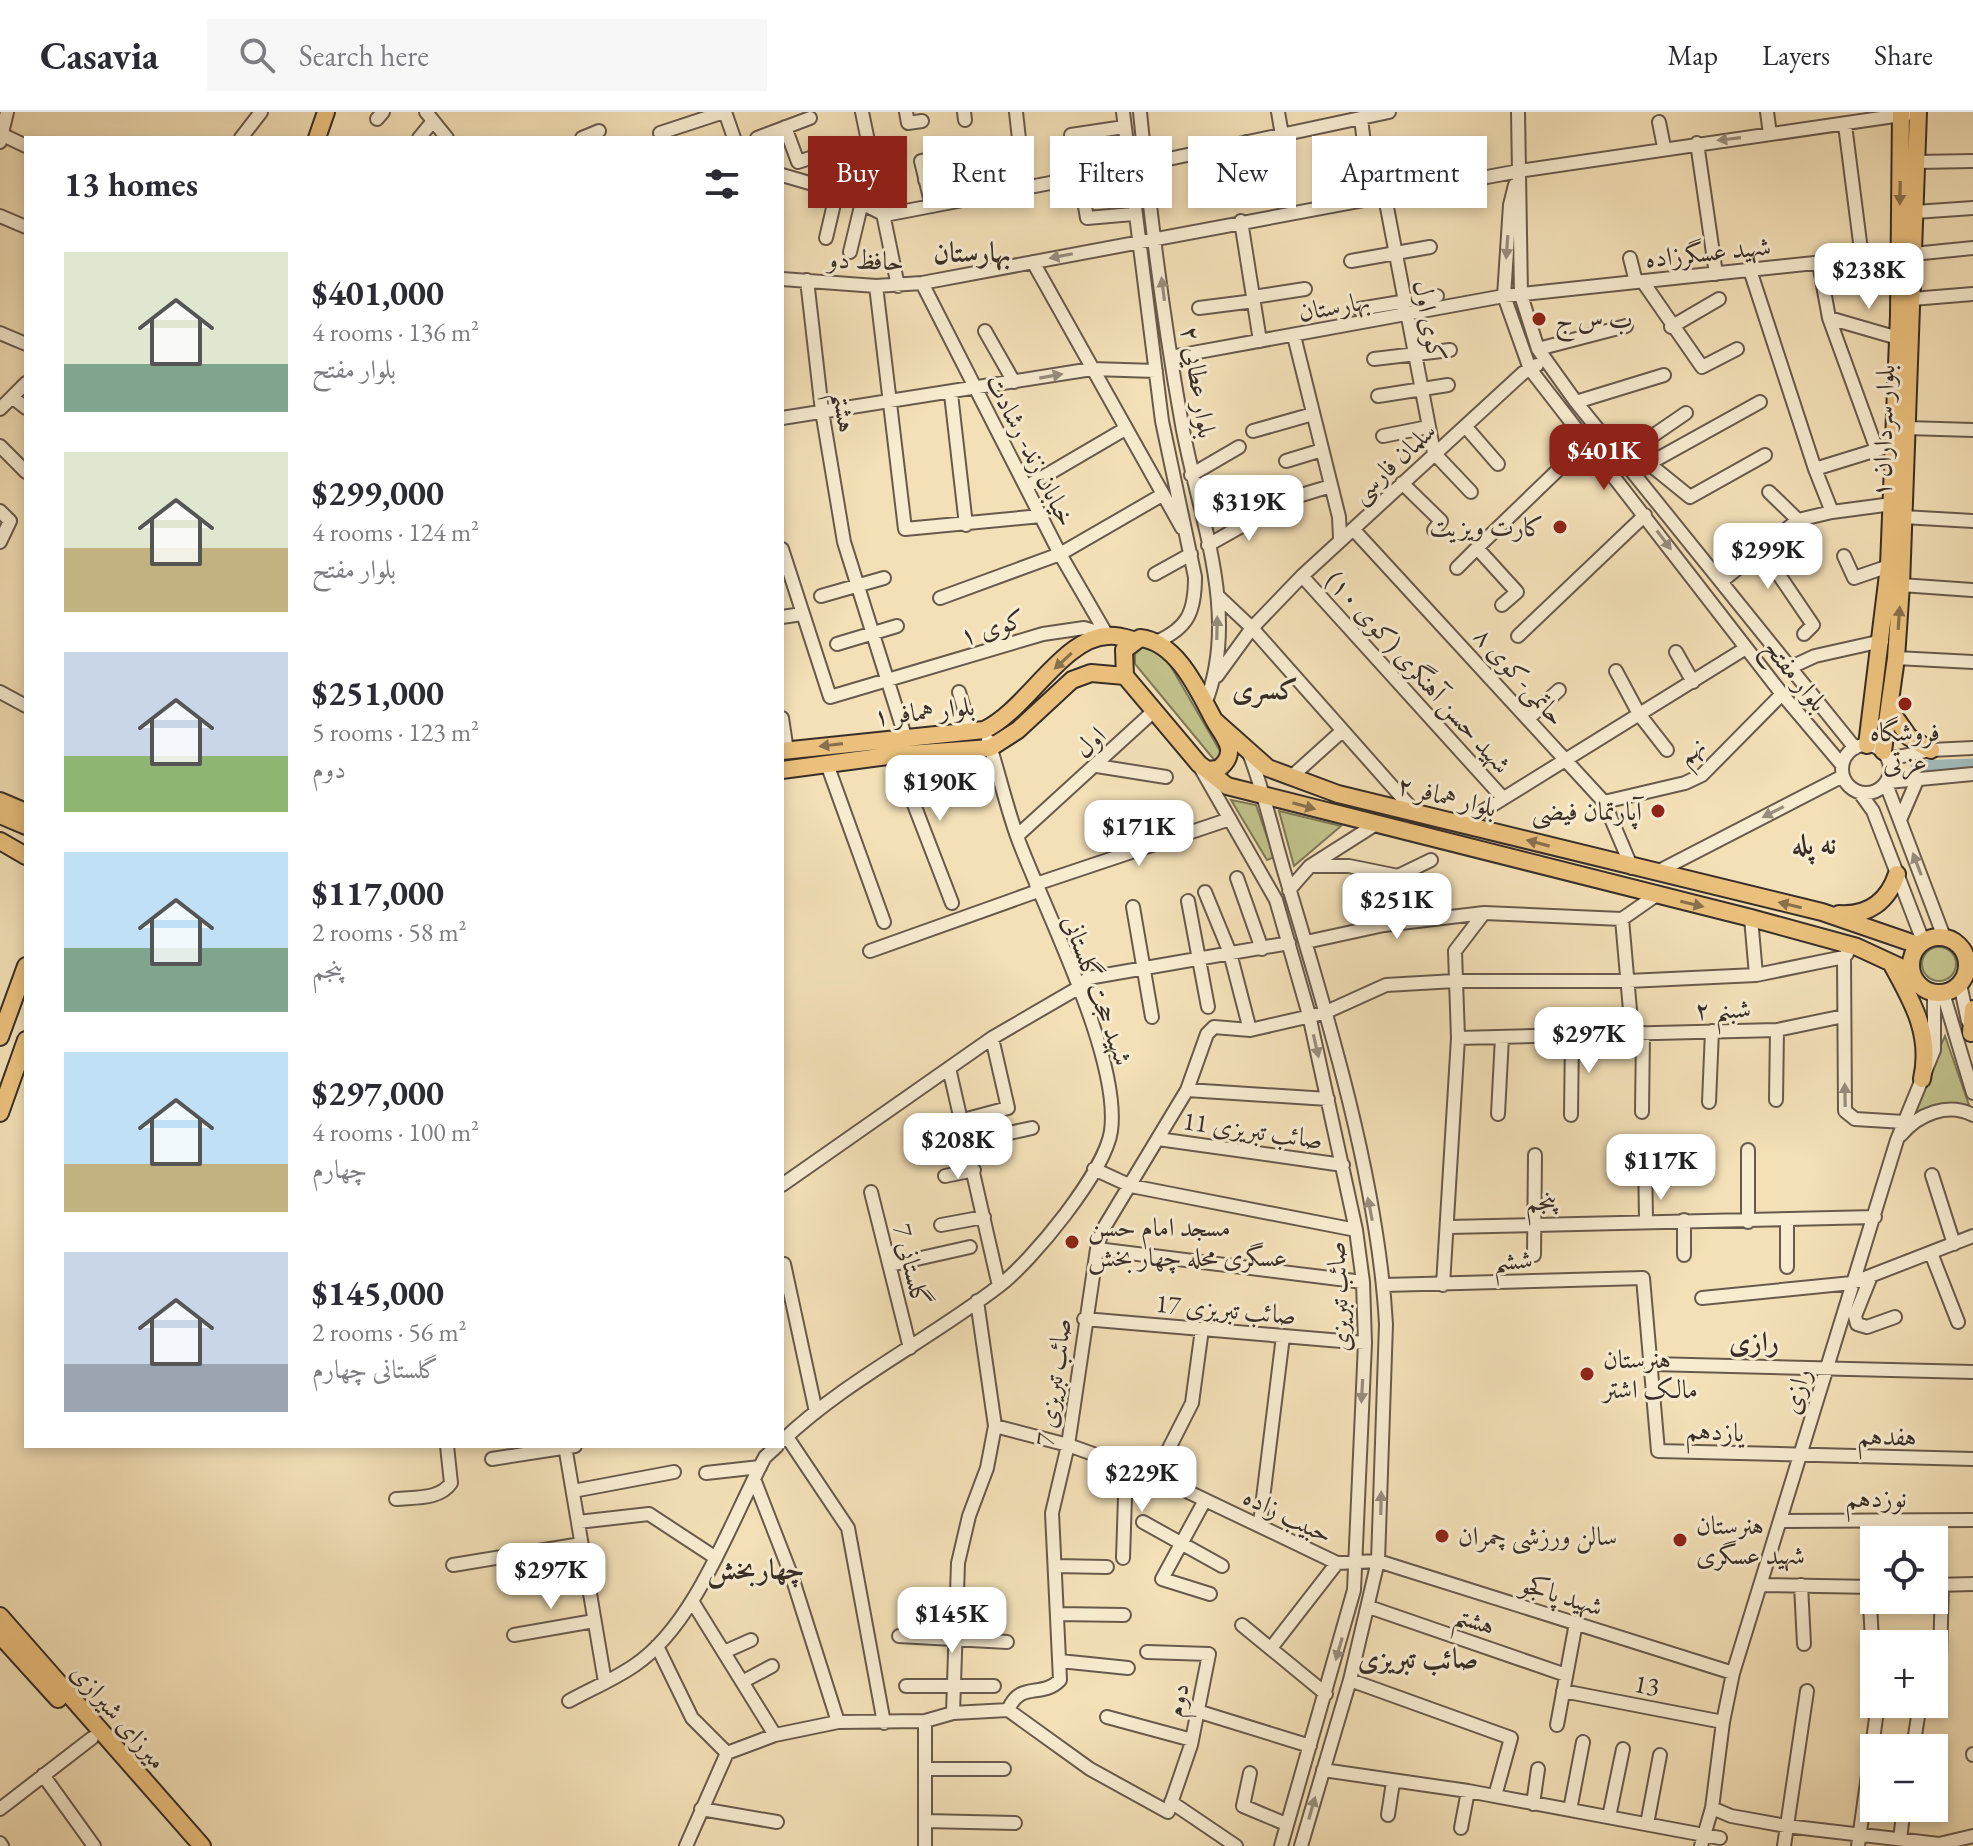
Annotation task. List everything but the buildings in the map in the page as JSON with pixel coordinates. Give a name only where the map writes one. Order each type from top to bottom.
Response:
[{"type":"main road","points":[[318,136],[326,112]]},
{"type":"main road","points":[[329,136],[336,112]]},
{"type":"main road","name":"بلوار سرداران ۱","points":[[1873,751],[1889,566],[1907,428],[1912,299],[1906,254],[1915,212],[1916,162],[1910,113]]},
{"type":"main road","name":"بلوار سرداران ۱","points":[[1873,751],[1890,710],[1901,585],[1894,445],[1898,338],[1906,254],[1910,113]]},
{"type":"main road","points":[[1107,635],[1156,642],[1177,660],[1228,745],[1229,754],[1222,766],[1203,767],[1125,676],[1124,650],[1133,640]]},
{"type":"main road","name":"بلوار همافر ۱","points":[[784,751],[905,736],[978,731],[1008,717],[1077,647],[1107,635]]},
{"type":"main road","name":"بلوار همافر ۱","points":[[784,770],[895,755],[990,748],[1018,730],[1072,680],[1091,673],[1125,676]]},
{"type":"main road","points":[[1890,710],[1909,737],[1931,750]]},
{"type":"main road","name":"بلوار همافر ۲","points":[[1214,720],[1268,768],[1338,794],[1822,912],[1920,943]]},
{"type":"main road","name":"بلوار همافر ۲","points":[[1203,767],[1227,786],[1373,826],[1751,918],[1911,972]]},
{"type":"main road","points":[[0,801],[24,811]]},
{"type":"main road","points":[[0,815],[24,825]]},
{"type":"main road","points":[[0,824],[24,846]]},
{"type":"main road","points":[[0,841],[24,846]]},
{"type":"main road","points":[[1822,912],[1864,913],[1890,894],[1897,874]]},
{"type":"main road","points":[[1944,937],[1958,944],[1970,958],[1966,980],[1938,993],[1919,985],[1911,972],[1912,956],[1920,943],[1944,937]]},
{"type":"main road","points":[[1891,963],[1913,1004],[1926,1040],[1922,1079]]},
{"type":"main road","points":[[0,1037],[24,971]]},
{"type":"main road","points":[[0,1113],[24,1046]]},
{"type":"main road","name":"میرزای شیرازی","points":[[0,1616],[202,1846]]},
{"type":"main road","name":"میرزای شیرازی","points":[[0,1635],[189,1846]]},
{"type":"street","points":[[243,136],[261,112]]},
{"type":"street","points":[[660,133],[724,112],[733,136]]},
{"type":"street","points":[[862,112],[898,286]]},
{"type":"street","points":[[906,112],[908,123],[922,121]]},
{"type":"street","points":[[1016,112],[1019,136]]},
{"type":"street","name":"بلوار عطایی ۲","points":[[1123,112],[1125,136]]},
{"type":"street","name":"بلوار عطایی ۲","points":[[1140,112],[1142,136]]},
{"type":"street","points":[[1278,112],[1282,135]]},
{"type":"street","points":[[1277,136],[1348,116],[1361,118],[1389,112]]},
{"type":"street","points":[[1518,112],[1519,171]]},
{"type":"street","points":[[1767,112],[1770,134]]},
{"type":"street","points":[[1834,112],[1841,125],[1862,258]]},
{"type":"street","points":[[1487,177],[1664,147],[1841,125],[1910,113]]},
{"type":"street","points":[[420,136],[429,116],[445,136]]},
{"type":"street","points":[[762,136],[810,118]]},
{"type":"street","points":[[1361,118],[1363,136]]},
{"type":"street","points":[[1659,122],[1664,147]]},
{"type":"street","points":[[3,127],[24,144]]},
{"type":"street","points":[[785,127],[798,162],[808,159]]},
{"type":"street","points":[[1071,135],[1124,127]]},
{"type":"street","points":[[587,136],[599,131]]},
{"type":"street","points":[[1697,143],[1716,274]]},
{"type":"street","points":[[1916,162],[1973,161]]},
{"type":"street","name":"بلوار مفتح","points":[[1519,171],[1521,295],[1542,355],[1576,402],[1627,453],[1789,668],[1873,751]]},
{"type":"street","name":"بلوار مفتح","points":[[1519,171],[1510,205],[1504,296],[1530,369],[1842,771],[1852,790],[1860,793]]},
{"type":"street","points":[[784,176],[808,183]]},
{"type":"street","points":[[826,238],[833,208]]},
{"type":"street","points":[[850,252],[861,208]]},
{"type":"street","points":[[873,208],[885,215],[923,208]]},
{"type":"street","points":[[1085,208],[1087,218],[1132,209],[1140,213],[1151,208],[1163,229],[1179,233]]},
{"type":"street","name":"بلوار عطایی ۲","points":[[1151,208],[1181,419],[1218,596],[1217,676],[1205,704]]},
{"type":"street","points":[[1156,237],[1319,208]]},
{"type":"street","name":"کوی اول","points":[[1387,208],[1434,453]]},
{"type":"street","points":[[1915,212],[1973,208]]},
{"type":"street","name":"بلوار عطایی ۲","points":[[1132,209],[1162,421],[1191,554],[1195,590],[1185,624],[1179,632],[1156,642]]},
{"type":"street","points":[[0,216],[24,226]]},
{"type":"street","points":[[1241,221],[1260,341]]},
{"type":"street","name":"حافظ دو","points":[[784,279],[898,286],[1156,237]]},
{"type":"street","points":[[1351,261],[1430,247]]},
{"type":"street","name":"شهید عسگرزاده","points":[[1504,296],[1973,248]]},
{"type":"street","points":[[1630,258],[1640,282],[1702,367],[1737,349]]},
{"type":"street","points":[[1033,262],[1187,537]]},
{"type":"street","points":[[1819,263],[1829,318],[1877,450]]},
{"type":"street","points":[[1750,270],[1832,512]]},
{"type":"street","name":"هشتم","points":[[807,280],[822,411],[846,550],[858,586]]},
{"type":"street","name":"خیابان زند- رشادت","points":[[922,283],[1060,554],[1107,635]]},
{"type":"street","points":[[876,286],[905,529],[1041,516]]},
{"type":"street","points":[[1199,308],[1305,289]]},
{"type":"street","points":[[1912,299],[1973,294]]},
{"type":"street","points":[[1359,309],[1404,308],[1437,296]]},
{"type":"street","name":"بهارستان","points":[[1171,357],[1294,336],[1404,308],[1504,296]]},
{"type":"street","points":[[1671,327],[1719,299]]},
{"type":"street","points":[[1829,318],[1898,338]]},
{"type":"street","name":"سلمان فارسی","points":[[1217,676],[1252,628],[1340,538],[1542,355],[1626,326]]},
{"type":"street","points":[[985,331],[1014,382]]},
{"type":"street","points":[[0,333],[24,343]]},
{"type":"street","points":[[1294,336],[1331,486],[1340,538]]},
{"type":"street","points":[[1374,359],[1450,350]]},
{"type":"street","points":[[784,418],[951,394],[1092,369],[1156,371]]},
{"type":"street","points":[[1576,402],[1664,375]]},
{"type":"street","points":[[0,409],[24,385]]},
{"type":"street","points":[[1378,396],[1448,385]]},
{"type":"street","points":[[951,394],[966,525]]},
{"type":"street","points":[[12,397],[24,406]]},
{"type":"street","points":[[1650,463],[1760,402]]},
{"type":"street","points":[[1627,453],[1686,413]]},
{"type":"street","points":[[1253,431],[1313,414]]},
{"type":"street","points":[[1162,421],[1181,419]]},
{"type":"street","points":[[1465,426],[1498,464]]},
{"type":"street","points":[[1383,436],[1428,427]]},
{"type":"street","points":[[1907,428],[1973,430]]},
{"type":"street","points":[[1026,487],[1125,429]]},
{"type":"street","points":[[1457,568],[1588,441]]},
{"type":"street","points":[[1815,469],[1894,445]]},
{"type":"street","points":[[0,446],[24,470]]},
{"type":"street","points":[[1191,475],[1239,447]]},
{"type":"street","points":[[1286,461],[1322,450]]},
{"type":"street","points":[[1434,453],[1471,492]]},
{"type":"street","points":[[1627,453],[1650,463],[1690,497],[1765,455]]},
{"type":"street","points":[[1402,483],[1441,521],[1434,530]]},
{"type":"street","points":[[1298,496],[1331,486]]},
{"type":"street","points":[[1769,492],[1798,520]]},
{"type":"street","points":[[940,598],[1060,554],[1162,495]]},
{"type":"street","points":[[1208,545],[1272,509]]},
{"type":"street","points":[[1722,581],[1798,520],[1832,512],[1898,510],[1973,521]]},
{"type":"street","points":[[0,511],[10,521],[0,542]]},
{"type":"street","points":[[1518,636],[1645,515]]},
{"type":"street","name":"حاتمی-کوی ۸","points":[[1353,529],[1530,717],[1604,802],[1632,868]]},
{"type":"street","points":[[1477,548],[1517,592],[1502,605]]},
{"type":"street","points":[[1762,550],[1813,625],[1804,634]]},
{"type":"street","points":[[1155,574],[1191,554]]},
{"type":"street","points":[[784,556],[802,614],[784,617]]},
{"type":"street","points":[[1844,556],[1854,578],[1889,566]]},
{"type":"street","name":"شهید حسن آهنگری (کوی ۱۰)","points":[[1302,576],[1503,798]]},
{"type":"street","points":[[821,596],[884,578]]},
{"type":"street","points":[[1901,585],[1972,590]]},
{"type":"street","points":[[858,586],[905,736]]},
{"type":"street","points":[[1218,596],[1252,628],[1414,811]]},
{"type":"street","name":"کوی ۱","points":[[802,614],[830,697],[1043,634],[1084,628],[1107,635]]},
{"type":"street","points":[[837,644],[897,626]]},
{"type":"street","points":[[1789,668],[1815,656],[1882,641]]},
{"type":"street","points":[[1462,824],[1746,648]]},
{"type":"street","points":[[1676,652],[1693,682]]},
{"type":"street","points":[[1896,658],[1973,662]]},
{"type":"street","points":[[1616,671],[1639,714],[1667,750]]},
{"type":"street","points":[[1530,717],[1559,690]]},
{"type":"street","points":[[0,692],[24,705]]},
{"type":"street","name":"شهید حجت گلستانی","points":[[784,1439],[816,1412],[999,1286],[1038,1252],[1094,1169],[1111,1132],[1109,1076],[1078,988],[1017,836],[990,748],[959,692]]},
{"type":"street","name":"نهم","points":[[1604,802],[1685,783],[1702,775],[1782,694]]},
{"type":"street","name":"اول","points":[[1017,836],[1155,710]]},
{"type":"street","points":[[1290,778],[1341,732]]},
{"type":"street","points":[[1655,873],[1873,751],[1973,748]]},
{"type":"street","points":[[1873,751],[1944,937]]},
{"type":"street","name":"صائب تبریزی","points":[[1249,753],[1306,942],[1355,1133],[1384,1285],[1381,1537],[1378,1561],[1366,1622],[1301,1846]]},
{"type":"street","points":[[895,755],[952,903]]},
{"type":"street","points":[[827,764],[884,922]]},
{"type":"street","points":[[1097,766],[1166,777]]},
{"type":"street","name":"صائب تبریزی","points":[[1203,767],[1269,887],[1289,943],[1309,1015],[1343,1165],[1363,1282],[1365,1343],[1357,1563],[1348,1615],[1281,1846]]},
{"type":"street","points":[[1860,793],[1877,792],[1887,783],[1973,774]]},
{"type":"street","points":[[1900,820],[1918,778]]},
{"type":"street","points":[[1860,793],[1873,811],[1920,943]]},
{"type":"street","points":[[870,951],[1230,819]]},
{"type":"street","points":[[1269,887],[1277,880],[1288,887],[1310,866],[1373,826]]},
{"type":"street","points":[[1310,866],[1349,866],[1398,876],[1431,860]]},
{"type":"street","points":[[1237,878],[1262,949]]},
{"type":"street","points":[[1205,892],[1230,953],[1250,1030]]},
{"type":"street","points":[[1306,942],[1384,925],[1484,913],[1622,919],[1655,896]]},
{"type":"street","points":[[1188,901],[1208,1007]]},
{"type":"street","points":[[1133,907],[1152,1017]]},
{"type":"street","points":[[1443,1285],[1449,1227],[1458,1038],[1455,951],[1484,913]]},
{"type":"street","points":[[1751,918],[1756,975]]},
{"type":"street","points":[[1622,919],[1628,981],[1638,1033],[1642,1112]]},
{"type":"street","points":[[784,1184],[992,1038],[1078,988],[1088,978],[1289,943]]},
{"type":"street","points":[[1848,952],[1844,1016],[1848,1117],[1904,1122]]},
{"type":"street","name":"صائب تبریزی 7","points":[[1008,1710],[1014,1698],[1021,1693],[1052,1688],[1060,1680],[1052,1513],[1068,1445],[1084,1319],[1102,1231],[1187,1090],[1207,1034],[1214,1027],[1250,1030],[1324,1013],[1386,985],[1455,981],[1628,981],[1756,975],[1848,952]]},
{"type":"street","points":[[1952,1031],[1959,1022],[1971,1026],[1966,980]]},
{"type":"street","points":[[1938,993],[1973,1093]]},
{"type":"street","name":"رازی","points":[[1702,1841],[1712,1808],[1733,1673],[1897,1140],[1936,1039],[1938,993]]},
{"type":"street","name":"شبنم ۲","points":[[1458,1038],[1777,1030],[1844,1016]]},
{"type":"street","points":[[1776,1100],[1777,1030]]},
{"type":"street","points":[[1709,1102],[1712,1031]]},
{"type":"street","points":[[1571,1115],[1572,1035]]},
{"type":"street","points":[[1498,1114],[1502,1037]]},
{"type":"street","points":[[929,1133],[1008,1108],[992,1038]]},
{"type":"street","points":[[949,1068],[999,1286]]},
{"type":"street","points":[[1187,1090],[1328,1099]]},
{"type":"street","points":[[1897,1140],[1914,1122],[1927,1115],[1952,1109],[1973,1115]]},
{"type":"street","points":[[968,1142],[1032,1128]]},
{"type":"street","name":"صائب تبریزی 11","points":[[1158,1139],[1343,1165]]},
{"type":"street","points":[[1748,1150],[1748,1222]]},
{"type":"street","points":[[1534,1255],[1535,1155]]},
{"type":"street","points":[[1645,1156],[1646,1220]]},
{"type":"street","points":[[1094,1169],[1131,1186],[1356,1230]]},
{"type":"street","points":[[945,1176],[974,1170]]},
{"type":"street","points":[[1932,1175],[1954,1244]]},
{"type":"street","name":"گلستانی 7","points":[[871,1192],[910,1348]]},
{"type":"street","points":[[941,1225],[984,1217]]},
{"type":"street","name":"پنجم","points":[[1449,1227],[1875,1217]]},
{"type":"street","points":[[1684,1220],[1684,1255]]},
{"type":"street","points":[[1787,1220],[1787,1267]]},
{"type":"street","points":[[1702,1298],[1852,1283],[1973,1236]]},
{"type":"street","points":[[890,1265],[970,1247]]},
{"type":"street","points":[[1097,1249],[1363,1282]]},
{"type":"street","points":[[1931,1253],[1958,1322]]},
{"type":"street","points":[[784,1264],[816,1412]]},
{"type":"street","points":[[1871,1276],[1855,1316],[1857,1324],[1867,1327],[1895,1317]]},
{"type":"street","name":"ششم","points":[[1384,1285],[1643,1278]]},
{"type":"street","name":"یازدهم","points":[[1643,1278],[1658,1451],[1800,1457]]},
{"type":"street","points":[[953,1713],[958,1563],[969,1516],[987,1468],[995,1426],[977,1301]]},
{"type":"street","name":"صائب تبریزی 17","points":[[1084,1319],[1365,1343]]},
{"type":"street","points":[[1155,1476],[1192,1403],[1202,1329]]},
{"type":"street","points":[[1260,1523],[1283,1336]]},
{"type":"street","points":[[1652,1364],[1824,1371],[1973,1372]]},
{"type":"street","name":"حبیب زاده","points":[[995,1426],[1068,1445],[1155,1476],[1260,1523],[1337,1563],[1378,1561]]},
{"type":"street","points":[[784,1444],[848,1528],[884,1723]]},
{"type":"street","points":[[396,1499],[440,1495],[447,1489],[451,1483],[447,1448]]},
{"type":"street","points":[[492,1459],[562,1448]]},
{"type":"street","points":[[568,1448],[605,1682]]},
{"type":"street","name":"شهید حجت گلستانی","points":[[569,1701],[637,1664],[657,1646],[692,1601],[716,1558],[760,1462],[775,1448]]},
{"type":"street","name":"هفدهم","points":[[1800,1457],[1973,1459]]},
{"type":"street","points":[[706,1473],[760,1462],[838,1722]]},
{"type":"street","points":[[1123,1558],[1126,1467]]},
{"type":"street","points":[[573,1491],[674,1472]]},
{"type":"street","points":[[1205,1500],[1162,1579],[1210,1594]]},
{"type":"street","points":[[578,1522],[649,1514],[716,1558]]},
{"type":"street","name":"نوزدهم","points":[[1780,1521],[1973,1520]]},
{"type":"street","points":[[1143,1522],[1222,1566]]},
{"type":"street","points":[[1359,1532],[1366,1541],[1381,1537]]},
{"type":"street","points":[[453,1565],[581,1544]]},
{"type":"street","name":"شهید پاکجو","points":[[1378,1561],[1733,1673]]},
{"type":"street","points":[[1271,1648],[1337,1563]]},
{"type":"street","points":[[1055,1566],[1107,1567]]},
{"type":"street","points":[[1948,1585],[1973,1584]]},
{"type":"street","points":[[1762,1585],[1860,1587]]},
{"type":"street","points":[[1801,1585],[1804,1644]]},
{"type":"street","points":[[692,1601],[775,1735]]},
{"type":"street","name":"هشتم","points":[[1369,1607],[1566,1675]]},
{"type":"street","points":[[1348,1615],[1358,1611],[1366,1622]]},
{"type":"street","points":[[1058,1614],[1124,1615]]},
{"type":"street","points":[[514,1635],[594,1621]]},
{"type":"street","points":[[1557,1725],[1576,1623]]},
{"type":"street","points":[[1242,1625],[1326,1694]]},
{"type":"street","points":[[899,1636],[1007,1642]]},
{"type":"street","points":[[724,1652],[751,1640]]},
{"type":"street","points":[[657,1646],[692,1718],[727,1753]]},
{"type":"street","name":"دوم","points":[[1147,1652],[1209,1654],[1192,1740],[1170,1807]]},
{"type":"street","points":[[1060,1661],[1128,1668]]},
{"type":"street","points":[[742,1682],[772,1666]]},
{"type":"street","points":[[1350,1680],[1511,1738],[1495,1796]]},
{"type":"street","points":[[906,1686],[994,1686]]},
{"type":"street","name":"13","points":[[1563,1691],[1723,1722]]},
{"type":"street","points":[[1784,1846],[1807,1691]]},
{"type":"street","points":[[686,1846],[727,1753],[775,1735],[838,1722],[925,1721],[953,1713],[1008,1710],[1090,1769],[1170,1807],[1236,1846]]},
{"type":"street","points":[[1197,1711],[1310,1746]]},
{"type":"street","points":[[1107,1717],[1192,1740]]},
{"type":"street","points":[[1859,1840],[1876,1718]]},
{"type":"street","points":[[925,1721],[925,1846]]},
{"type":"street","points":[[0,1809],[92,1738]]},
{"type":"street","points":[[1570,1810],[1583,1742]]},
{"type":"street","points":[[1609,1817],[1623,1749]]},
{"type":"street","points":[[1647,1824],[1660,1755]]},
{"type":"street","points":[[926,1769],[1004,1769]]},
{"type":"street","points":[[1533,1804],[1538,1769]]},
{"type":"street","points":[[1323,1770],[1468,1791],[1647,1824],[1702,1841],[1719,1842]]},
{"type":"street","points":[[1250,1773],[1243,1806],[1286,1824]]},
{"type":"street","points":[[43,1775],[94,1846]]},
{"type":"street","points":[[1388,1815],[1393,1782]]},
{"type":"street","points":[[1461,1828],[1468,1791]]},
{"type":"street","points":[[1712,1808],[1731,1816],[1859,1840],[1900,1839],[1939,1845],[1973,1836]]},
{"type":"street","name":"رازی","points":[[1712,1808],[1719,1842]]},
{"type":"street","points":[[701,1809],[777,1822]]},
{"type":"street","points":[[925,1821],[1015,1823]]},
{"type":"street","points":[[1900,1839],[1902,1822]]},
{"type":"green space","points":[[1144,646],[1163,653],[1223,756],[1216,762],[1135,664],[1135,654]]},
{"type":"green space","points":[[1231,800],[1256,805],[1274,857],[1267,860]]},
{"type":"green space","points":[[1279,811],[1341,826],[1294,866]]},
{"type":"green space","points":[[1939,947],[1951,952],[1956,964],[1951,976],[1939,981],[1927,976],[1922,964],[1927,952]]},
{"type":"green space","points":[[1945,1036],[1969,1105],[1938,1106],[1908,1120]]},
{"type":"waterway","points":[[1916,766],[1973,764]]},
{"type":"place","name":"ب س ج","points":[[1539,319]]},
{"type":"place","name":"کارت ویزیت","points":[[1560,527]]},
{"type":"place","name":"فروشگاه عزتی","points":[[1905,704]]},
{"type":"place","name":"آپارتمان فیضی","points":[[1658,811]]},
{"type":"place","name":"مسجد امام حسن عسگری محله چهار بخش","points":[[1072,1242]]},
{"type":"place","name":"هنرستان مالک اشتر","points":[[1587,1374]]},
{"type":"place","name":"سالن ورزشی چمران","points":[[1442,1536]]},
{"type":"place","name":"هنرستان شهید عسگری","points":[[1680,1540]]},
{"type":"district","name":"بهارستان","points":[[972,252]]},
{"type":"district","name":"کسری","points":[[1265,689]]},
{"type":"district","name":"نه پله","points":[[1814,844]]},
{"type":"district","name":"رازی","points":[[1754,1341]]},
{"type":"district","name":"چهاربخش","points":[[756,1569]]},
{"type":"district","name":"صائب تبریزی","points":[[1418,1658]]}]
